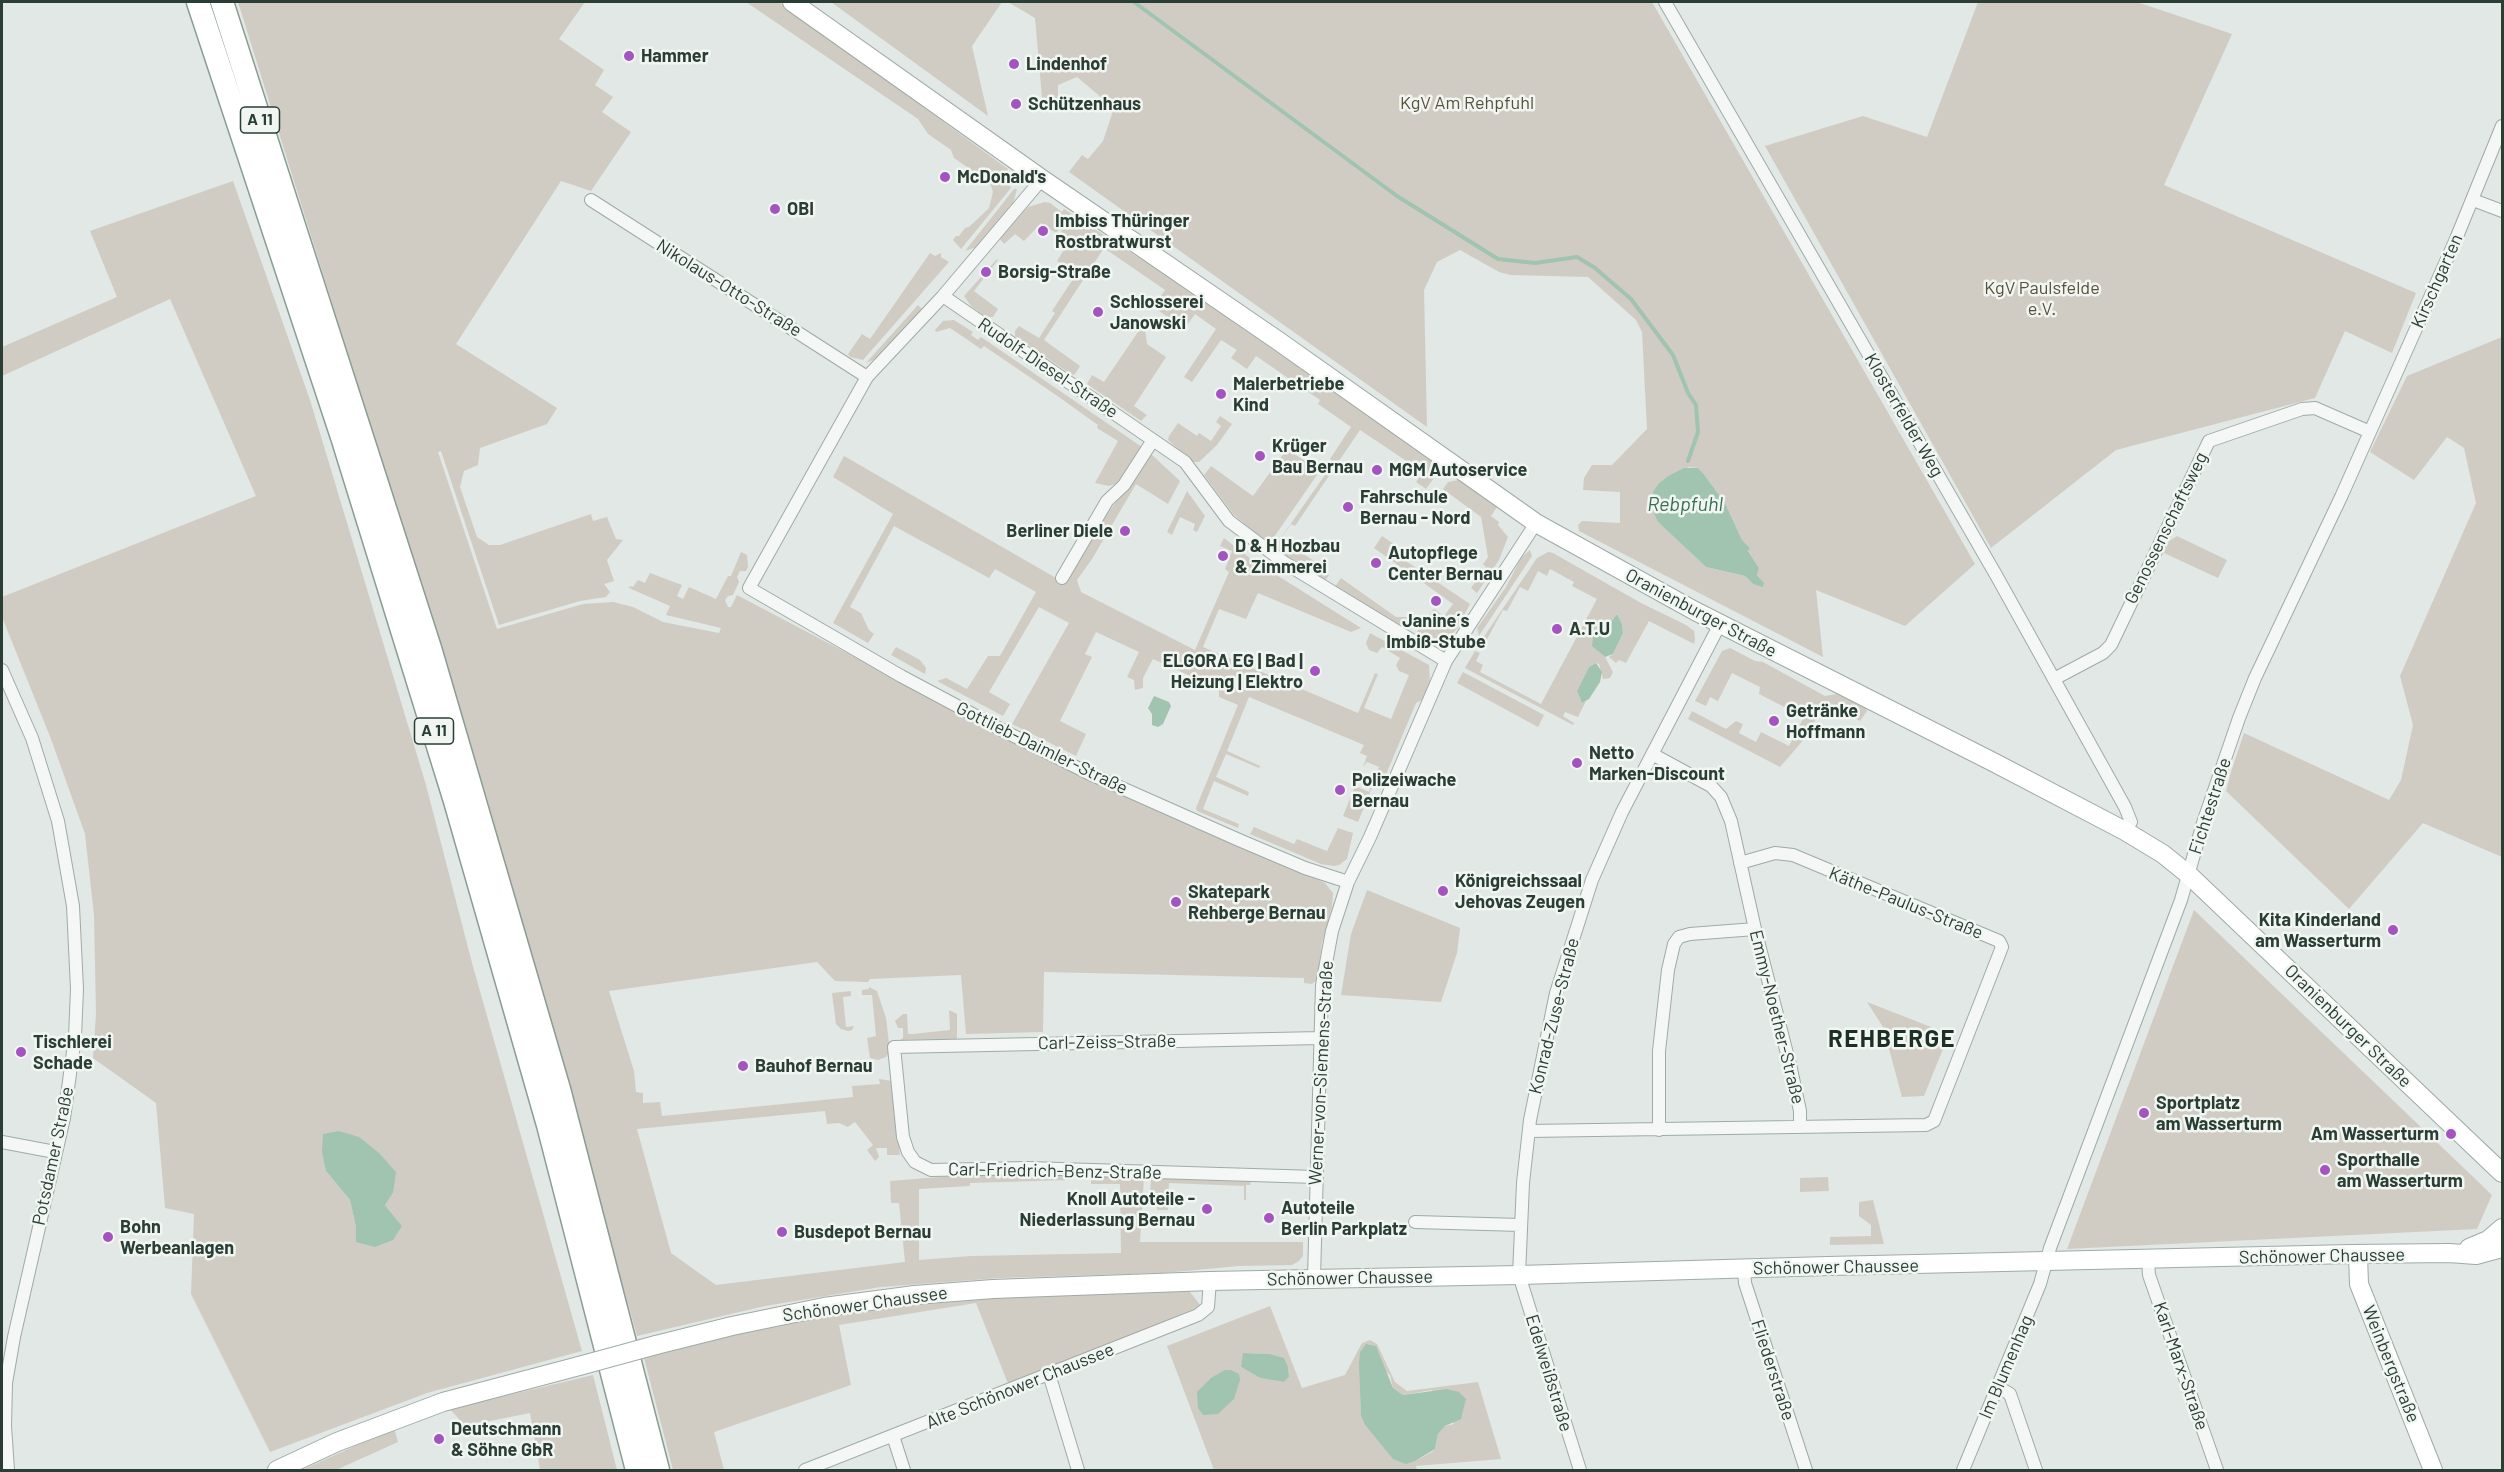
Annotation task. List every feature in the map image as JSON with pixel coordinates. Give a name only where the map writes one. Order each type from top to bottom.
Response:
[{"type":"highway","name":"A 11","points":[[198,2],[343,440],[455,801],[562,1180],[636,1470]]},
{"type":"highway","name":"A 11","points":[[222,2],[430,648],[559,1089],[658,1470]]},
{"type":"main road","name":"Oranienburger Straße","points":[[792,2],[1536,523],[1720,624],[2125,831],[2163,854],[2188,874],[2499,1170],[2502,1184]]},
{"type":"main road","name":"Schönower Chaussee","points":[[2450,1253],[2488,1240],[2502,1228]]},
{"type":"main road","name":"Schönower Chaussee","points":[[277,1470],[337,1442],[443,1402],[656,1345],[781,1315],[875,1300],[993,1289],[1210,1281],[2450,1253],[2476,1256],[2502,1248]]},
{"type":"main road","name":"Weinbergstraße","points":[[2358,1255],[2359,1284],[2433,1470]]},
{"type":"street","name":"Klosterfelder Weg","points":[[1665,2],[1769,178],[2054,679],[2125,807],[2131,822],[2125,831]]},
{"type":"street","name":"Kirschgarten","points":[[2401,362],[2473,200],[2502,126]]},
{"type":"street","points":[[867,377],[943,296],[1042,179]]},
{"type":"street","name":"Nikolaus-Otto-Straße","points":[[591,200],[867,377]]},
{"type":"street","points":[[2473,200],[2502,211]]},
{"type":"street","name":"Rudolf-Diesel-Straße","points":[[943,296],[1185,462],[1219,509],[1237,528],[1326,590],[1446,661]]},
{"type":"street","name":"Fichtestraße","points":[[2047,1262],[2181,900],[2203,824],[2255,678],[2401,362]]},
{"type":"street","name":"Gottlieb-Daimler-Straße","points":[[867,377],[749,588],[909,680],[1088,773],[1261,849],[1348,882]]},
{"type":"street","name":"Genossenschaftsweg","points":[[2054,679],[2103,653],[2111,645],[2210,441],[2302,409],[2315,408],[2370,432]]},
{"type":"street","points":[[1062,578],[1107,501],[1124,485],[1153,440]]},
{"type":"street","name":"Werner-von-Siemens-Straße","points":[[1314,1278],[1322,985],[1327,951],[1348,882],[1370,837],[1446,661],[1536,523]]},
{"type":"street","name":"Konrad-Zuse-Straße","points":[[1519,1275],[1529,1131],[1542,1055],[1572,936],[1596,870],[1622,812],[1720,624]]},
{"type":"street","name":"Potsdamer Straße","points":[[2,670],[24,718],[52,799],[68,873],[77,958],[75,1037],[64,1118],[14,1337],[6,1383],[5,1426],[8,1470]]},
{"type":"street","name":"Emmy-Noether-Straße","points":[[1529,1131],[1800,1126],[1800,1111],[1791,1069],[1755,929],[1731,821],[1721,797],[1711,786],[1652,754]]},
{"type":"street","name":"Käthe-Paulus-Straße","points":[[1740,863],[1775,853],[1793,855],[1990,937],[1999,941],[2002,947],[1934,1121],[1926,1125],[1800,1126]]},
{"type":"street","points":[[1659,1130],[1659,1051],[1668,970],[1674,944],[1679,937],[1690,934],[1755,929]]},
{"type":"street","name":"Carl-Zeiss-Straße","points":[[894,1047],[1320,1038]]},
{"type":"street","name":"Carl-Friedrich-Benz-Straße","points":[[894,1047],[905,1145],[915,1162],[931,1170],[1028,1168],[1316,1177]]},
{"type":"street","points":[[2,1142],[55,1152]]},
{"type":"street","points":[[1415,1222],[1521,1225]]},
{"type":"street","name":"Karl-Marx-Straße","points":[[2148,1260],[2149,1275],[2217,1470]]},
{"type":"street","name":"Im Blumenhag","points":[[1963,1470],[2047,1262]]},
{"type":"street","name":"Fliederstraße","points":[[1744,1269],[1745,1283],[1806,1470]]},
{"type":"street","name":"Edelweißstraße","points":[[1519,1275],[1580,1470]]},
{"type":"street","name":"Alte Schönower Chaussee","points":[[805,1470],[1198,1315],[1208,1307],[1210,1281]]},
{"type":"street","points":[[1049,1374],[1078,1470]]},
{"type":"street","points":[[1998,1387],[2010,1394],[2036,1470]]},
{"type":"street","points":[[893,1436],[904,1470]]},
{"type":"green space","points":[[238,2],[585,2],[559,39],[604,70],[595,85],[613,97],[602,112],[631,132],[591,191],[561,181],[456,344],[557,408],[547,424],[480,448],[478,465],[464,471],[460,487],[477,537],[489,545],[500,545],[591,514],[593,521],[607,517],[616,539],[623,540],[607,560],[614,581],[604,584],[610,592],[606,597],[580,601],[499,625],[441,451],[438,452],[497,629],[583,604],[613,602],[633,607],[663,622],[719,633],[721,628],[666,615],[670,606],[629,588],[633,587],[638,580],[645,583],[650,573],[682,585],[677,596],[683,599],[689,587],[716,599],[728,576],[731,576],[741,552],[747,555],[748,567],[746,571],[740,571],[737,577],[739,582],[733,595],[728,596],[725,600],[728,607],[731,607],[737,595],[1071,771],[1315,878],[1325,883],[1333,893],[1317,980],[1312,984],[1304,983],[1304,978],[1044,972],[1043,1032],[966,1034],[961,975],[870,979],[868,982],[835,981],[817,962],[609,991],[634,1071],[636,1092],[643,1093],[643,1103],[660,1102],[662,1116],[853,1097],[852,1086],[880,1084],[879,1079],[892,1081],[900,1155],[887,1155],[887,1148],[876,1148],[879,1157],[875,1161],[867,1150],[873,1145],[855,1122],[848,1127],[839,1123],[827,1124],[825,1111],[637,1129],[671,1253],[716,1285],[905,1262],[899,1203],[891,1203],[890,1181],[977,1174],[1071,1174],[1073,1178],[1070,1180],[970,1183],[970,1186],[919,1189],[919,1260],[971,1256],[1121,1253],[1120,1184],[1091,1184],[1091,1176],[1144,1177],[1140,1242],[1303,1242],[1303,1256],[1299,1261],[1292,1265],[1239,1266],[1163,1273],[999,1278],[881,1287],[765,1306],[637,1336],[488,802]]},
{"type":"green space","points":[[746,2],[779,2],[1008,169],[1005,178],[1011,188],[961,249],[953,240],[989,208],[993,192],[990,183],[954,158],[951,150],[928,134],[918,119]]},
{"type":"green space","points":[[831,2],[1002,2],[972,46],[988,116]]},
{"type":"green space","name":"KgV Am Rehpfuhl","points":[[1008,2],[1652,2],[1975,564],[1905,626],[1816,590],[1823,657],[1579,531],[1578,525],[1582,521],[1620,523],[1620,492],[1583,490],[1584,478],[1592,465],[1612,465],[1647,429],[1642,332],[1636,320],[1588,277],[1511,275],[1499,272],[1460,250],[1437,262],[1424,290],[1427,427],[1069,172],[1082,155],[1088,159],[1103,141],[1114,108],[1077,77],[1058,85],[1058,111],[1043,109],[1035,18]],"holes":[[[1689,467],[1698,468],[1725,503],[1742,540],[1750,548],[1748,551],[1759,568],[1757,575],[1764,583],[1753,584],[1745,576],[1706,567],[1658,522],[1653,492],[1658,484],[1668,476]]]},
{"type":"green space","name":"KgV Paulsfelde e.V.","points":[[1978,2],[2137,2],[2232,34],[2164,185],[2416,293],[2392,353],[2345,331],[2315,398],[2116,450],[1991,548],[1765,146],[1863,116],[1927,137]]},
{"type":"green space","points":[[233,181],[310,400],[426,785],[472,963],[582,1351],[427,1393],[270,1452],[191,1294],[194,1214],[165,1208],[156,1103],[93,1058],[96,1013],[94,915],[85,834],[51,739],[2,617],[2,597],[256,496],[170,299],[2,376],[2,347],[117,297],[90,231]],"holes":[[[326,1171],[393,1193],[385,1205],[402,1226],[356,1242],[356,1227],[350,1200]]]},
{"type":"green space","points":[[1014,189],[1017,189],[1013,204],[977,247],[965,251]]},
{"type":"green space","points":[[1045,202],[1062,212],[1064,209],[1133,254],[1185,284],[1435,462],[1434,478],[1426,489],[1416,482],[1423,472],[1360,430],[1295,526],[1291,524],[1280,540],[1298,554],[1301,552],[1324,568],[1323,570],[1329,575],[1326,580],[1323,581],[1276,549],[1278,542],[1334,462],[1330,459],[1351,427],[1318,404],[1320,400],[1256,356],[1247,369],[1231,358],[1237,350],[1221,340],[1192,382],[1184,377],[1216,329],[1195,314],[1183,331],[1170,321],[1171,319],[1153,307],[1165,290],[1104,248],[1044,340],[1080,366],[1075,374],[1072,375],[1015,336],[1015,331],[1019,326],[1039,338],[1055,313],[1052,311],[1077,273],[1057,261],[1065,248],[1060,245],[1063,239],[1058,236],[1062,230],[1059,229],[1056,233],[1041,223],[1024,241],[1015,234],[1004,244],[999,238],[1028,207]]},
{"type":"green space","points":[[930,253],[935,256],[941,253],[941,257],[949,262],[863,360],[850,357],[848,354],[862,334],[870,339]]},
{"type":"green space","points":[[997,259],[974,291],[998,309],[993,317],[986,317],[971,306],[964,296]]},
{"type":"green space","points":[[918,305],[922,309],[878,358],[866,363]]},
{"type":"green space","points":[[954,320],[973,332],[971,335],[978,340],[981,337],[1142,447],[1119,483],[1109,486],[1095,483],[1118,441],[984,346],[981,349],[950,328],[936,332],[935,330],[943,321]]},
{"type":"green space","points":[[1142,326],[1145,329],[1147,344],[1166,357],[1134,406],[1147,415],[1141,421],[1087,384],[1092,375],[1104,382]]},
{"type":"green space","points":[[2502,337],[2502,857],[2423,823],[2349,909],[2226,791],[2231,772],[2244,733],[2389,800],[2401,780],[2413,725],[2400,676],[2476,503],[2464,448],[2447,437],[2414,480],[2370,452],[2407,376]]},
{"type":"green space","points":[[1220,416],[1232,424],[1217,445],[1199,462],[1193,462],[1168,440],[1178,423],[1197,436],[1199,433],[1211,441],[1221,426],[1216,422]]},
{"type":"green space","points":[[1287,449],[1317,469],[1317,475],[1274,537],[1267,543],[1234,515],[1204,475],[1211,466],[1253,496]]},
{"type":"green space","points":[[1151,454],[1180,481],[1168,504],[1136,484],[1077,580],[1081,592],[1195,650],[1229,572],[1225,569],[1232,551],[1220,546],[1224,538],[1251,559],[1361,628],[1351,632],[1258,593],[1246,619],[1219,609],[1203,647],[1358,713],[1375,673],[1378,674],[1364,708],[1391,719],[1409,675],[1399,671],[1396,665],[1400,658],[1382,647],[1377,653],[1369,650],[1366,643],[1370,633],[1429,665],[1430,683],[1422,700],[1416,703],[1385,777],[1376,775],[1379,767],[1367,762],[1363,767],[1367,756],[1360,753],[1364,745],[1249,697],[1227,751],[1260,766],[1259,768],[1226,754],[1216,777],[1249,792],[1248,796],[1214,781],[1203,809],[1239,824],[1238,828],[1197,811],[1196,808],[1238,705],[1219,697],[1219,689],[1153,659],[1143,678],[1143,688],[1135,690],[1134,680],[1127,677],[1139,652],[1096,632],[1085,654],[1092,657],[1060,721],[1086,734],[1076,756],[1012,724],[1069,623],[1039,607],[989,692],[1010,704],[1003,716],[937,681],[946,678],[967,689],[988,656],[1000,656],[1036,592],[995,569],[989,578],[894,526],[850,607],[861,613],[869,630],[874,634],[868,643],[833,623],[893,514],[833,477],[844,456],[1063,582],[1102,520]]},
{"type":"green space","points":[[1459,480],[1497,507],[1491,516],[1499,522],[1498,525],[1508,537],[1499,560],[1477,593],[1471,588],[1486,567],[1483,564],[1488,557],[1481,517],[1443,489],[1448,482]]},
{"type":"green space","points":[[1187,491],[1205,516],[1197,532],[1193,530],[1195,524],[1180,517],[1172,535],[1167,532]]},
{"type":"green space","points":[[1382,536],[1400,548],[1406,561],[1470,604],[1457,629],[1447,639],[1433,640],[1416,635],[1421,624],[1434,609],[1444,616],[1453,604],[1418,579],[1419,576],[1414,572],[1408,580],[1405,579],[1409,573],[1374,548]]},
{"type":"green space","points":[[2177,536],[2227,560],[2218,578],[2164,553],[2169,541]]},
{"type":"green space","points":[[1530,550],[1532,556],[1479,636],[1477,628],[1506,587],[1521,558]]},
{"type":"green space","points":[[1548,552],[1694,631],[1694,644],[1649,621],[1626,663],[1619,660],[1616,663],[1609,657],[1613,654],[1623,633],[1617,614],[1611,622],[1605,624],[1598,651],[1605,657],[1613,672],[1610,678],[1603,679],[1599,664],[1596,663],[1589,667],[1577,691],[1582,703],[1586,701],[1578,717],[1565,712],[1563,716],[1574,723],[1573,725],[1465,668],[1475,651],[1480,653],[1476,661],[1483,665],[1480,672],[1541,704],[1597,599],[1572,586],[1574,582],[1550,569],[1547,576],[1538,571],[1528,591],[1520,587],[1507,611],[1503,610],[1486,641],[1483,638],[1537,558]]},
{"type":"green space","points":[[1341,578],[1396,617],[1411,617],[1405,629],[1334,588]]},
{"type":"green space","points":[[896,647],[920,660],[926,668],[925,674],[891,655]]},
{"type":"green space","points":[[1730,648],[1755,661],[1763,662],[1825,696],[1842,693],[1865,707],[1867,711],[1860,721],[1827,703],[1823,706],[1806,737],[1780,767],[1688,719],[1692,711],[1726,729],[1736,721],[1743,724],[1739,733],[1756,742],[1761,732],[1789,746],[1804,717],[1759,694],[1760,687],[1732,673],[1718,701],[1710,697],[1706,706],[1695,701],[1722,651]]},
{"type":"green space","points":[[1463,672],[1544,715],[1538,727],[1457,683]]},
{"type":"green space","points":[[1372,784],[1358,822],[1343,816],[1355,786],[1369,792]]},
{"type":"green space","points":[[1254,827],[1294,844],[1297,839],[1327,851],[1338,828],[1353,833],[1347,859],[1334,866],[1321,864],[1250,834]]},
{"type":"green space","points":[[1367,890],[1460,928],[1457,953],[1441,1002],[1341,995],[1351,934]]},
{"type":"green space","points":[[2194,910],[2492,1195],[2477,1229],[2067,1249]]},
{"type":"green space","points":[[869,987],[877,991],[886,1018],[890,1052],[886,1057],[878,1060],[870,1058],[867,1038],[876,1036],[872,995],[862,995],[862,990],[869,989]]},
{"type":"green space","points":[[851,991],[851,996],[843,997],[846,1027],[854,1026],[848,1031],[836,1024],[832,993]]},
{"type":"green space","points":[[1867,1002],[1949,1034],[1924,1096],[1902,1097],[1883,1027]]},
{"type":"green space","points":[[949,1010],[957,1014],[957,1039],[900,1040],[903,1038],[903,1028],[898,1028],[895,1021],[903,1014],[907,1014],[908,1034],[913,1034],[950,1030]]},
{"type":"green space","points":[[1828,1177],[1829,1191],[1800,1192],[1800,1178]]},
{"type":"green space","points":[[1151,1178],[1251,1180],[1250,1185],[1246,1185],[1246,1200],[1244,1200],[1244,1186],[1169,1183],[1168,1210],[1157,1210],[1157,1206],[1150,1198]]},
{"type":"green space","points":[[1873,1200],[1884,1244],[1830,1245],[1830,1237],[1871,1236],[1871,1225],[1859,1216],[1859,1202]]},
{"type":"green space","points":[[1187,1288],[1201,1306],[1009,1386],[976,1303],[839,1325],[851,1385],[714,1432],[724,1470],[673,1470],[644,1358],[767,1324],[934,1299]]},
{"type":"green space","points":[[1270,1306],[1302,1388],[1345,1375],[1362,1343],[1370,1340],[1377,1344],[1395,1382],[1407,1391],[1478,1382],[1501,1459],[1416,1466],[1417,1470],[1214,1470],[1167,1346]],"holes":[[[1360,1352],[1390,1375],[1393,1388],[1403,1395],[1432,1390],[1454,1424],[1445,1426],[1438,1434],[1435,1449],[1432,1452],[1415,1461],[1388,1452],[1365,1425],[1361,1416]],[[1244,1353],[1270,1354],[1283,1358],[1288,1367],[1289,1377],[1284,1382],[1260,1378],[1241,1367]]]},
{"type":"green space","points":[[593,1375],[617,1470],[540,1470],[530,1413],[465,1426],[450,1409]]},
{"type":"green space","points":[[394,1428],[398,1442],[336,1470],[302,1470]]},
{"type":"water","name":"Rebpfuhl","points":[[1684,468],[1698,468],[1725,503],[1742,540],[1750,548],[1748,551],[1759,568],[1757,575],[1764,583],[1763,587],[1753,584],[1745,576],[1706,567],[1658,522],[1654,513],[1653,492],[1658,484],[1668,476]]},
{"type":"water","points":[[1617,614],[1623,633],[1613,654],[1605,657],[1592,646],[1594,631],[1611,622]]},
{"type":"water","points":[[1596,663],[1602,672],[1600,682],[1589,699],[1582,703],[1577,691],[1589,667]]},
{"type":"water","points":[[1154,696],[1169,702],[1171,706],[1163,724],[1158,727],[1152,725],[1152,714],[1148,708]]},
{"type":"water","points":[[339,1131],[359,1137],[379,1153],[396,1172],[393,1193],[385,1205],[402,1226],[393,1240],[375,1247],[356,1242],[356,1227],[350,1200],[326,1171],[322,1152],[323,1134]]},
{"type":"water","points":[[1366,1344],[1376,1346],[1393,1388],[1403,1395],[1447,1389],[1459,1392],[1466,1399],[1461,1419],[1445,1426],[1438,1434],[1435,1449],[1415,1461],[1406,1464],[1393,1459],[1365,1425],[1361,1416],[1359,1363],[1360,1352]]},
{"type":"water","points":[[1243,1353],[1270,1354],[1284,1358],[1289,1377],[1284,1382],[1260,1378],[1241,1367]]},
{"type":"water","points":[[1225,1370],[1239,1374],[1240,1380],[1234,1399],[1218,1414],[1203,1415],[1198,1408],[1197,1392],[1211,1378]]},
{"type":"waterway","points":[[1134,2],[1397,196],[1498,259],[1535,263],[1577,257],[1595,268],[1631,299],[1673,355],[1688,393],[1696,405],[1698,432],[1688,461]]},
{"type":"place","name":"Hammer","points":[[629,56]]},
{"type":"place","name":"Lindenhof","points":[[1014,64]]},
{"type":"place","name":"Schützenhaus","points":[[1016,104]]},
{"type":"place","name":"McDonald's","points":[[945,177]]},
{"type":"place","name":"OBI","points":[[775,209]]},
{"type":"place","name":"Imbiss Thüringer Rostbratwurst","points":[[1043,231]]},
{"type":"place","name":"Borsig-Straße","points":[[986,272]]},
{"type":"place","name":"Schlosserei Janowski","points":[[1098,312]]},
{"type":"place","name":"Malerbetriebe Kind","points":[[1221,394]]},
{"type":"place","name":"Krüger Bau Bernau","points":[[1260,456]]},
{"type":"place","name":"MGM Autoservice","points":[[1377,470]]},
{"type":"place","name":"Fahrschule Bernau - Nord","points":[[1348,507]]},
{"type":"place","name":"Berliner Diele","points":[[1125,531]]},
{"type":"place","name":"D & H Hozbau & Zimmerei","points":[[1223,556]]},
{"type":"place","name":"Autopflege Center Bernau","points":[[1376,563]]},
{"type":"place","name":"Janine´s Imbiß-Stube","points":[[1436,601]]},
{"type":"place","name":"A.T.U","points":[[1557,629]]},
{"type":"place","name":"ELGORA EG | Bad | Heizung | Elektro","points":[[1315,671]]},
{"type":"place","name":"Getränke Hoffmann","points":[[1774,721]]},
{"type":"place","name":"Netto Marken-Discount","points":[[1577,763]]},
{"type":"place","name":"Polizeiwache Bernau","points":[[1340,790]]},
{"type":"place","name":"Königreichssaal Jehovas Zeugen","points":[[1443,891]]},
{"type":"place","name":"Skatepark Rehberge Bernau","points":[[1176,902]]},
{"type":"place","name":"Kita Kinderland am Wasserturm","points":[[2393,930]]},
{"type":"place","name":"Tischlerei Schade","points":[[21,1052]]},
{"type":"place","name":"Bauhof Bernau","points":[[743,1066]]},
{"type":"place","name":"Sportplatz am Wasserturm","points":[[2144,1113]]},
{"type":"place","name":"Am Wasserturm","points":[[2451,1134]]},
{"type":"place","name":"Sporthalle am Wasserturm","points":[[2325,1170]]},
{"type":"place","name":"Knoll Autoteile - Niederlassung Bernau","points":[[1207,1209]]},
{"type":"place","name":"Autoteile Berlin Parkplatz","points":[[1269,1218]]},
{"type":"place","name":"Busdepot Bernau","points":[[782,1232]]},
{"type":"place","name":"Bohn Werbeanlagen","points":[[108,1237]]},
{"type":"place","name":"Deutschmann & Söhne GbR","points":[[439,1439]]},
{"type":"district","name":"REHBERGE","points":[[1892,1039]]}]
